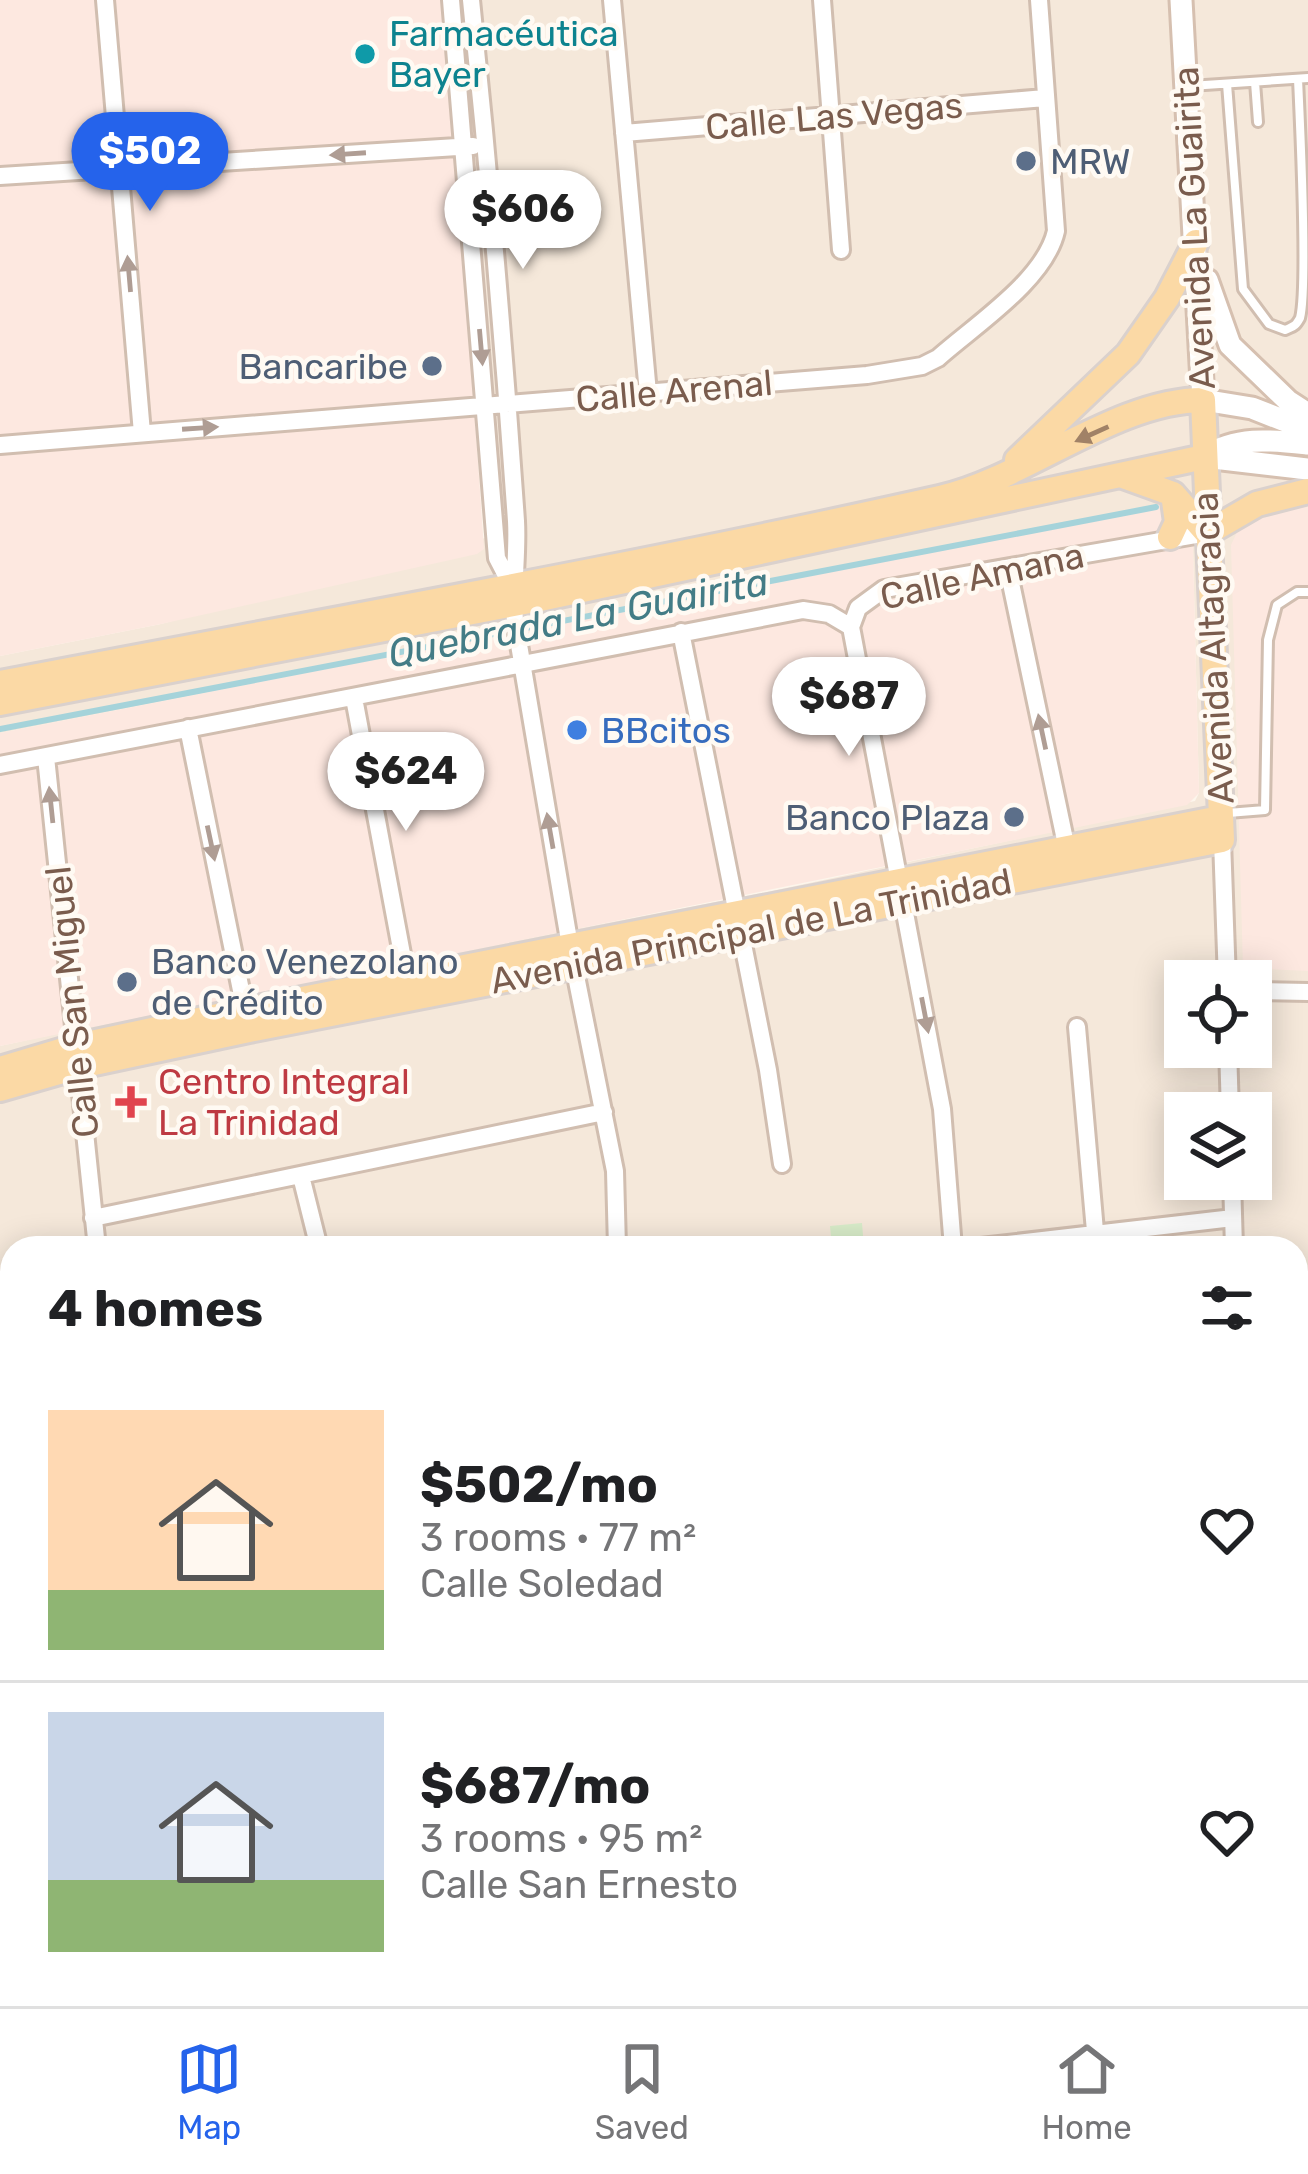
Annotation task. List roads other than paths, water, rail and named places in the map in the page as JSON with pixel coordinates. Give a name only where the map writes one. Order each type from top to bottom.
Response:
[{"type":"main road","name":"Avenida La Guairita","points":[[1181,0],[1204,457]]},
{"type":"main road","points":[[1196,242],[1230,345],[1308,414]]},
{"type":"main road","points":[[1004,473],[1128,354],[1167,298],[1196,242]]},
{"type":"main road","points":[[0,683],[513,603],[946,497],[1170,403],[1203,400],[1252,408],[1308,430]]},
{"type":"main road","points":[[1204,457],[1224,444],[1244,440],[1308,444]]},
{"type":"main road","points":[[0,703],[513,603],[1204,457],[1308,469]]},
{"type":"main road","name":"Avenida Altagracia","points":[[1204,457],[1221,824]]},
{"type":"main road","points":[[1122,475],[1173,494],[1207,533],[1257,504],[1308,491]]},
{"type":"main road","points":[[1170,537],[1177,522],[1173,494]]},
{"type":"main road","name":"Avenida Principal de La Trinidad","points":[[0,1069],[1221,824]]},
{"type":"main road","name":"Avenida Principal de La Trinidad","points":[[0,1089],[78,1056]]},
{"type":"street","points":[[106,0],[142,433]]},
{"type":"street","points":[[451,0],[497,558],[513,603],[572,956],[615,1171],[617,1236]]},
{"type":"street","points":[[471,0],[508,404],[518,555],[513,603]]},
{"type":"street","points":[[612,0],[648,392]]},
{"type":"street","points":[[822,0],[841,250]]},
{"type":"street","name":"Calle Arenal","points":[[0,445],[867,376],[922,366],[938,358],[1035,273],[1052,248],[1056,231],[1039,0]]},
{"type":"street","name":"Calle Las Vegas","points":[[624,133],[1045,98]]},
{"type":"street","points":[[0,176],[486,145]]},
{"type":"street","name":"Calle Amana","points":[[0,765],[803,610],[829,614],[851,627],[858,608],[884,589],[1207,533]]},
{"type":"street","points":[[1008,569],[1068,857]]},
{"type":"street","points":[[851,627],[942,1109],[952,1236]]},
{"type":"street","points":[[681,632],[768,1070],[782,1164]]},
{"type":"street","points":[[354,698],[409,989]]},
{"type":"street","points":[[188,728],[247,1020]]},
{"type":"street","name":"Calle San Miguel","points":[[46,757],[95,1236]]},
{"type":"street","points":[[1221,824],[1225,960]]},
{"type":"street","points":[[1272,991],[1308,992]]},
{"type":"street","points":[[1077,1027],[1095,1231]]},
{"type":"street","points":[[93,1218],[604,1112]]},
{"type":"street","points":[[302,1177],[316,1236]]},
{"type":"street","points":[[1233,1200],[1234,1236]]},
{"type":"street","points":[[1059,1236],[1233,1218]]},
{"type":"lane","points":[[1186,86],[1303,79],[1306,273],[1301,316],[1285,330],[1268,324],[1244,289],[1227,84]]},
{"type":"lane","points":[[1255,82],[1258,122]]},
{"type":"lane","points":[[1221,824],[1265,810],[1268,640],[1277,605],[1298,592],[1308,592]]},
{"type":"waterway","name":"Quebrada La Guairita","points":[[0,729],[1156,507]]},
{"type":"place","name":"Farmacéutica Bayer","points":[[365,54]]},
{"type":"place","name":"MRW","points":[[1026,161]]},
{"type":"place","name":"Bancaribe","points":[[432,366]]},
{"type":"place","name":"BBcitos","points":[[577,730]]},
{"type":"place","name":"Banco Plaza","points":[[1014,817]]},
{"type":"place","name":"Banco Venezolano de Crédito","points":[[127,982]]},
{"type":"place","name":"Centro Integral La Trinidad","points":[[131,1102]]}]
